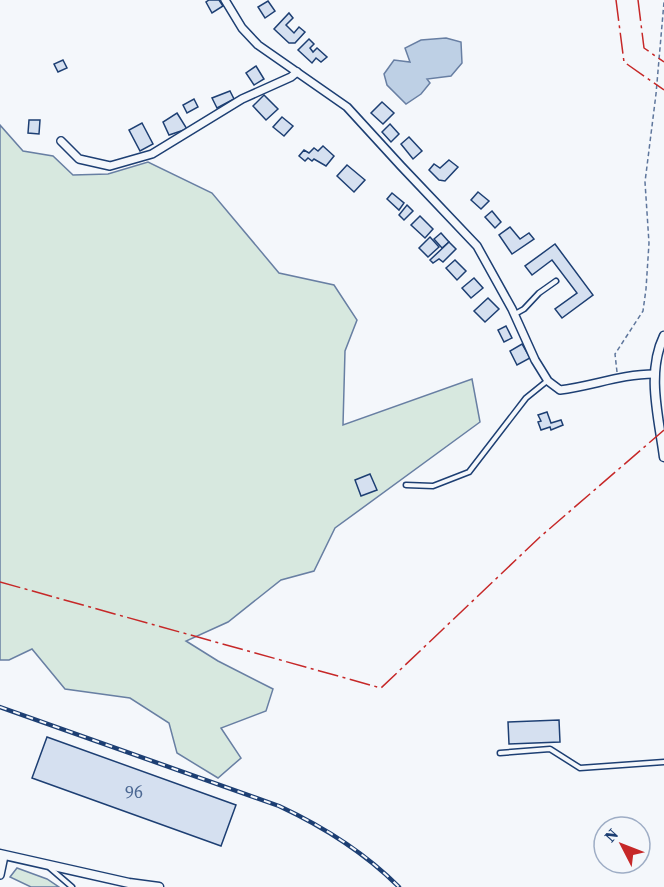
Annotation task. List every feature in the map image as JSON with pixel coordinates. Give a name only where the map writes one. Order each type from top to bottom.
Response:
[{"type":"street","points":[[225,0],[242,28],[258,45],[347,107],[477,246],[548,381],[560,390],[585,387],[635,374],[654,374]]},
{"type":"street","points":[[61,141],[79,159],[110,166],[152,154],[242,99],[291,77],[297,72]]},
{"type":"street","points":[[664,336],[658,349],[654,374],[664,457]]},
{"type":"street","points":[[0,875],[2,855],[129,883],[159,887]]},
{"type":"lane","points":[[514,314],[524,309],[539,293],[556,281]]},
{"type":"lane","points":[[406,485],[433,486],[470,471],[526,399],[548,381]]},
{"type":"lane","points":[[500,753],[550,749],[580,768],[664,762]]},
{"type":"lane","points":[[48,865],[72,887]]},
{"type":"path","points":[[617,378],[615,354],[643,311],[646,290],[649,243],[645,182],[664,2]]},
{"type":"shaded area","points":[[0,125],[23,151],[53,156],[73,175],[108,174],[148,162],[212,193],[279,273],[334,285],[357,320],[345,351],[343,425],[472,379],[480,422],[335,528],[314,571],[281,580],[228,622],[186,641],[218,661],[273,689],[266,711],[221,728],[241,758],[218,778],[177,753],[169,723],[130,698],[65,689],[32,649],[9,660],[0,660]]},
{"type":"shaded area","points":[[17,868],[47,879],[59,887],[31,887],[10,877]]},
{"type":"water","points":[[446,38],[461,42],[462,63],[451,76],[427,79],[430,83],[421,94],[406,104],[387,85],[384,74],[394,60],[410,62],[405,48],[421,40]]},
{"type":"building","points":[[219,0],[223,6],[212,13],[206,2]]},
{"type":"building","points":[[268,1],[275,11],[265,18],[258,7]]},
{"type":"building","points":[[289,13],[293,18],[286,25],[294,33],[299,27],[305,32],[295,43],[289,43],[274,29]]},
{"type":"building","points":[[309,39],[314,44],[310,48],[313,52],[317,48],[327,57],[321,62],[316,58],[312,63],[298,50]]},
{"type":"building","points":[[63,60],[67,68],[58,72],[54,64]]},
{"type":"building","points":[[256,66],[264,79],[254,85],[246,73]]},
{"type":"building","points":[[230,91],[234,99],[217,108],[212,98]]},
{"type":"building","points":[[264,95],[278,109],[266,120],[253,106]]},
{"type":"building","points":[[194,99],[198,107],[187,113],[183,105]]},
{"type":"building","points":[[382,102],[394,113],[383,124],[371,113]]},
{"type":"building","points":[[177,113],[187,129],[169,135],[163,122]]},
{"type":"building","points":[[282,117],[293,126],[284,136],[273,127]]},
{"type":"building","points":[[29,120],[40,120],[39,134],[28,133]]},
{"type":"building","points":[[142,123],[153,144],[140,151],[129,130]]},
{"type":"building","points":[[390,124],[399,134],[391,142],[382,132]]},
{"type":"building","points":[[409,137],[422,151],[413,159],[401,144]]},
{"type":"building","points":[[323,146],[334,156],[326,166],[314,159],[312,161],[308,158],[305,161],[299,156],[304,150],[309,153],[314,148],[318,151]]},
{"type":"building","points":[[449,160],[458,167],[445,181],[439,180],[429,170],[434,164],[440,168]]},
{"type":"building","points":[[347,165],[365,180],[354,192],[337,176]]},
{"type":"building","points":[[478,192],[489,201],[481,209],[471,200]]},
{"type":"building","points":[[392,193],[404,203],[399,210],[387,199]]},
{"type":"building","points":[[407,205],[413,211],[404,220],[399,215]]},
{"type":"building","points":[[492,211],[501,222],[495,228],[485,217]]},
{"type":"building","points":[[420,216],[433,229],[425,238],[411,225]]},
{"type":"building","points":[[510,227],[520,239],[529,233],[534,239],[512,254],[499,235]]},
{"type":"building","points":[[441,233],[449,242],[442,248],[434,239]]},
{"type":"building","points":[[430,237],[439,247],[428,257],[419,248]]},
{"type":"building","points":[[449,242],[456,249],[443,262],[439,259],[433,263],[430,260]]},
{"type":"building","points":[[555,244],[593,295],[562,318],[555,309],[577,293],[552,260],[532,275],[525,266]]},
{"type":"building","points":[[455,260],[466,271],[457,280],[446,268]]},
{"type":"building","points":[[474,278],[483,288],[471,298],[462,288]]},
{"type":"building","points":[[488,298],[499,309],[485,322],[474,311]]},
{"type":"building","points":[[506,326],[512,338],[504,342],[498,330]]},
{"type":"building","points":[[522,344],[530,358],[517,365],[510,351]]},
{"type":"building","points":[[547,412],[551,423],[561,420],[563,425],[551,430],[550,427],[541,430],[538,415]]},
{"type":"building","points":[[370,474],[377,490],[361,496],[355,480]]},
{"type":"building","points":[[559,720],[560,742],[509,744],[508,722]]},
{"type":"building","points":[[47,737],[236,805],[221,846],[32,778]]},
{"type":"railway","points":[[0,707],[279,806],[343,841],[399,887]]},
{"type":"power","points":[[616,0],[624,62],[664,90]]},
{"type":"power","points":[[638,0],[644,48],[664,62]]},
{"type":"power","points":[[0,582],[381,688],[540,537],[664,430]]}]
